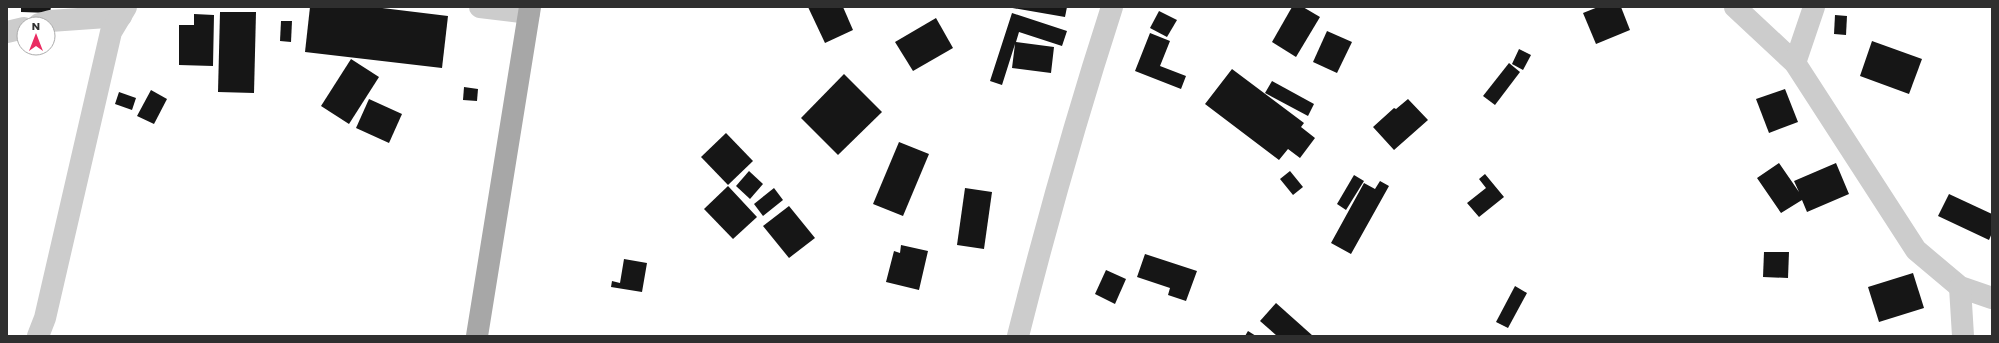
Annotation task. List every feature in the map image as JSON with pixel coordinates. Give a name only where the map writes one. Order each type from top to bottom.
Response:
[{"type":"main road","points":[[477,336],[530,10]]},
{"type":"street","points":[[480,7],[530,10]]},
{"type":"street","points":[[1018,336],[1034,273],[1089,78],[1112,7]]},
{"type":"street","points":[[1735,7],[1795,63],[1916,250],[1960,287],[1992,298]]},
{"type":"street","points":[[1795,63],[1814,7]]},
{"type":"street","points":[[56,20],[123,12]]},
{"type":"street","points":[[38,336],[45,318],[111,32],[123,12]]},
{"type":"street","points":[[1960,287],[1963,336]]},
{"type":"building","points":[[21,7],[51,7],[50,13],[21,12]]},
{"type":"building","points":[[310,7],[374,7],[448,16],[442,68],[305,52]]},
{"type":"building","points":[[808,7],[843,7],[853,30],[825,43]]},
{"type":"building","points":[[1007,7],[1067,7],[1065,17]]},
{"type":"building","points":[[1292,7],[1303,7],[1320,17],[1296,57],[1272,42]]},
{"type":"building","points":[[1598,7],[1621,7],[1630,30],[1596,44],[1583,13]]},
{"type":"building","points":[[1159,11],[1177,20],[1167,37],[1150,28]]},
{"type":"building","points":[[220,12],[256,12],[254,93],[218,92]]},
{"type":"building","points":[[1012,13],[1067,31],[1062,46],[1019,32],[1016,42],[1054,47],[1051,73],[1012,68],[1015,44],[1002,85],[990,81]]},
{"type":"building","points":[[194,14],[214,15],[213,66],[179,65],[179,25],[194,25]]},
{"type":"building","points":[[1835,15],[1847,16],[1846,35],[1834,34]]},
{"type":"building","points":[[936,18],[953,48],[913,71],[895,42]]},
{"type":"building","points":[[281,21],[292,21],[291,42],[280,41]]},
{"type":"building","points":[[1327,31],[1352,42],[1337,73],[1313,62]]},
{"type":"building","points":[[1150,33],[1170,41],[1160,66],[1186,76],[1181,89],[1135,71]]},
{"type":"building","points":[[1872,41],[1922,59],[1909,94],[1860,76]]},
{"type":"building","points":[[1519,49],[1531,55],[1523,70],[1512,64]]},
{"type":"building","points":[[351,59],[379,77],[349,124],[321,106]]},
{"type":"building","points":[[1509,63],[1520,72],[1495,105],[1483,96]]},
{"type":"building","points":[[1232,69],[1304,123],[1301,127],[1315,138],[1300,158],[1288,149],[1279,160],[1205,104]]},
{"type":"building","points":[[844,74],[882,112],[838,155],[801,118]]},
{"type":"building","points":[[1272,81],[1314,104],[1308,116],[1265,93]]},
{"type":"building","points":[[464,87],[478,89],[477,101],[463,100]]},
{"type":"building","points":[[1785,89],[1798,122],[1769,133],[1756,99]]},
{"type":"building","points":[[151,90],[167,99],[154,124],[137,116]]},
{"type":"building","points":[[119,92],[136,98],[132,110],[115,104]]},
{"type":"building","points":[[369,99],[402,114],[389,143],[356,128]]},
{"type":"building","points":[[1408,99],[1428,120],[1394,150],[1373,127],[1394,108],[1396,109]]},
{"type":"building","points":[[726,133],[753,161],[728,185],[701,157]]},
{"type":"building","points":[[899,142],[929,154],[903,216],[873,204]]},
{"type":"building","points":[[1779,163],[1799,192],[1794,181],[1836,163],[1849,194],[1807,212],[1802,200],[1781,213],[1757,178]]},
{"type":"building","points":[[749,171],[763,184],[750,199],[736,186]]},
{"type":"building","points":[[1290,171],[1303,187],[1293,195],[1280,179]]},
{"type":"building","points":[[1485,174],[1504,197],[1479,217],[1467,203],[1486,188],[1479,179]]},
{"type":"building","points":[[1354,175],[1364,181],[1346,210],[1337,204]]},
{"type":"building","points":[[1380,181],[1389,186],[1351,254],[1331,243],[1364,183],[1375,189]]},
{"type":"building","points":[[728,186],[757,217],[733,239],[704,209]]},
{"type":"building","points":[[774,188],[783,200],[763,216],[754,204]]},
{"type":"building","points":[[965,188],[992,192],[984,249],[957,245]]},
{"type":"building","points":[[1949,194],[1992,214],[1992,233],[1989,240],[1938,216]]},
{"type":"building","points":[[789,206],[815,238],[789,258],[763,226]]},
{"type":"building","points":[[901,245],[928,251],[919,290],[886,282],[894,251],[900,253]]},
{"type":"building","points":[[1764,252],[1789,252],[1788,278],[1763,277]]},
{"type":"building","points":[[1145,254],[1197,271],[1186,301],[1168,295],[1170,288],[1137,277]]},
{"type":"building","points":[[624,259],[647,263],[642,292],[611,287],[612,281],[620,283]]},
{"type":"building","points":[[1106,270],[1126,279],[1115,304],[1095,294]]},
{"type":"building","points":[[1913,273],[1924,308],[1879,322],[1868,287]]},
{"type":"building","points":[[1515,286],[1527,293],[1508,328],[1496,322]]},
{"type":"building","points":[[1276,303],[1313,336],[1277,336],[1260,321]]},
{"type":"building","points":[[1248,331],[1256,336],[1245,336]]}]
